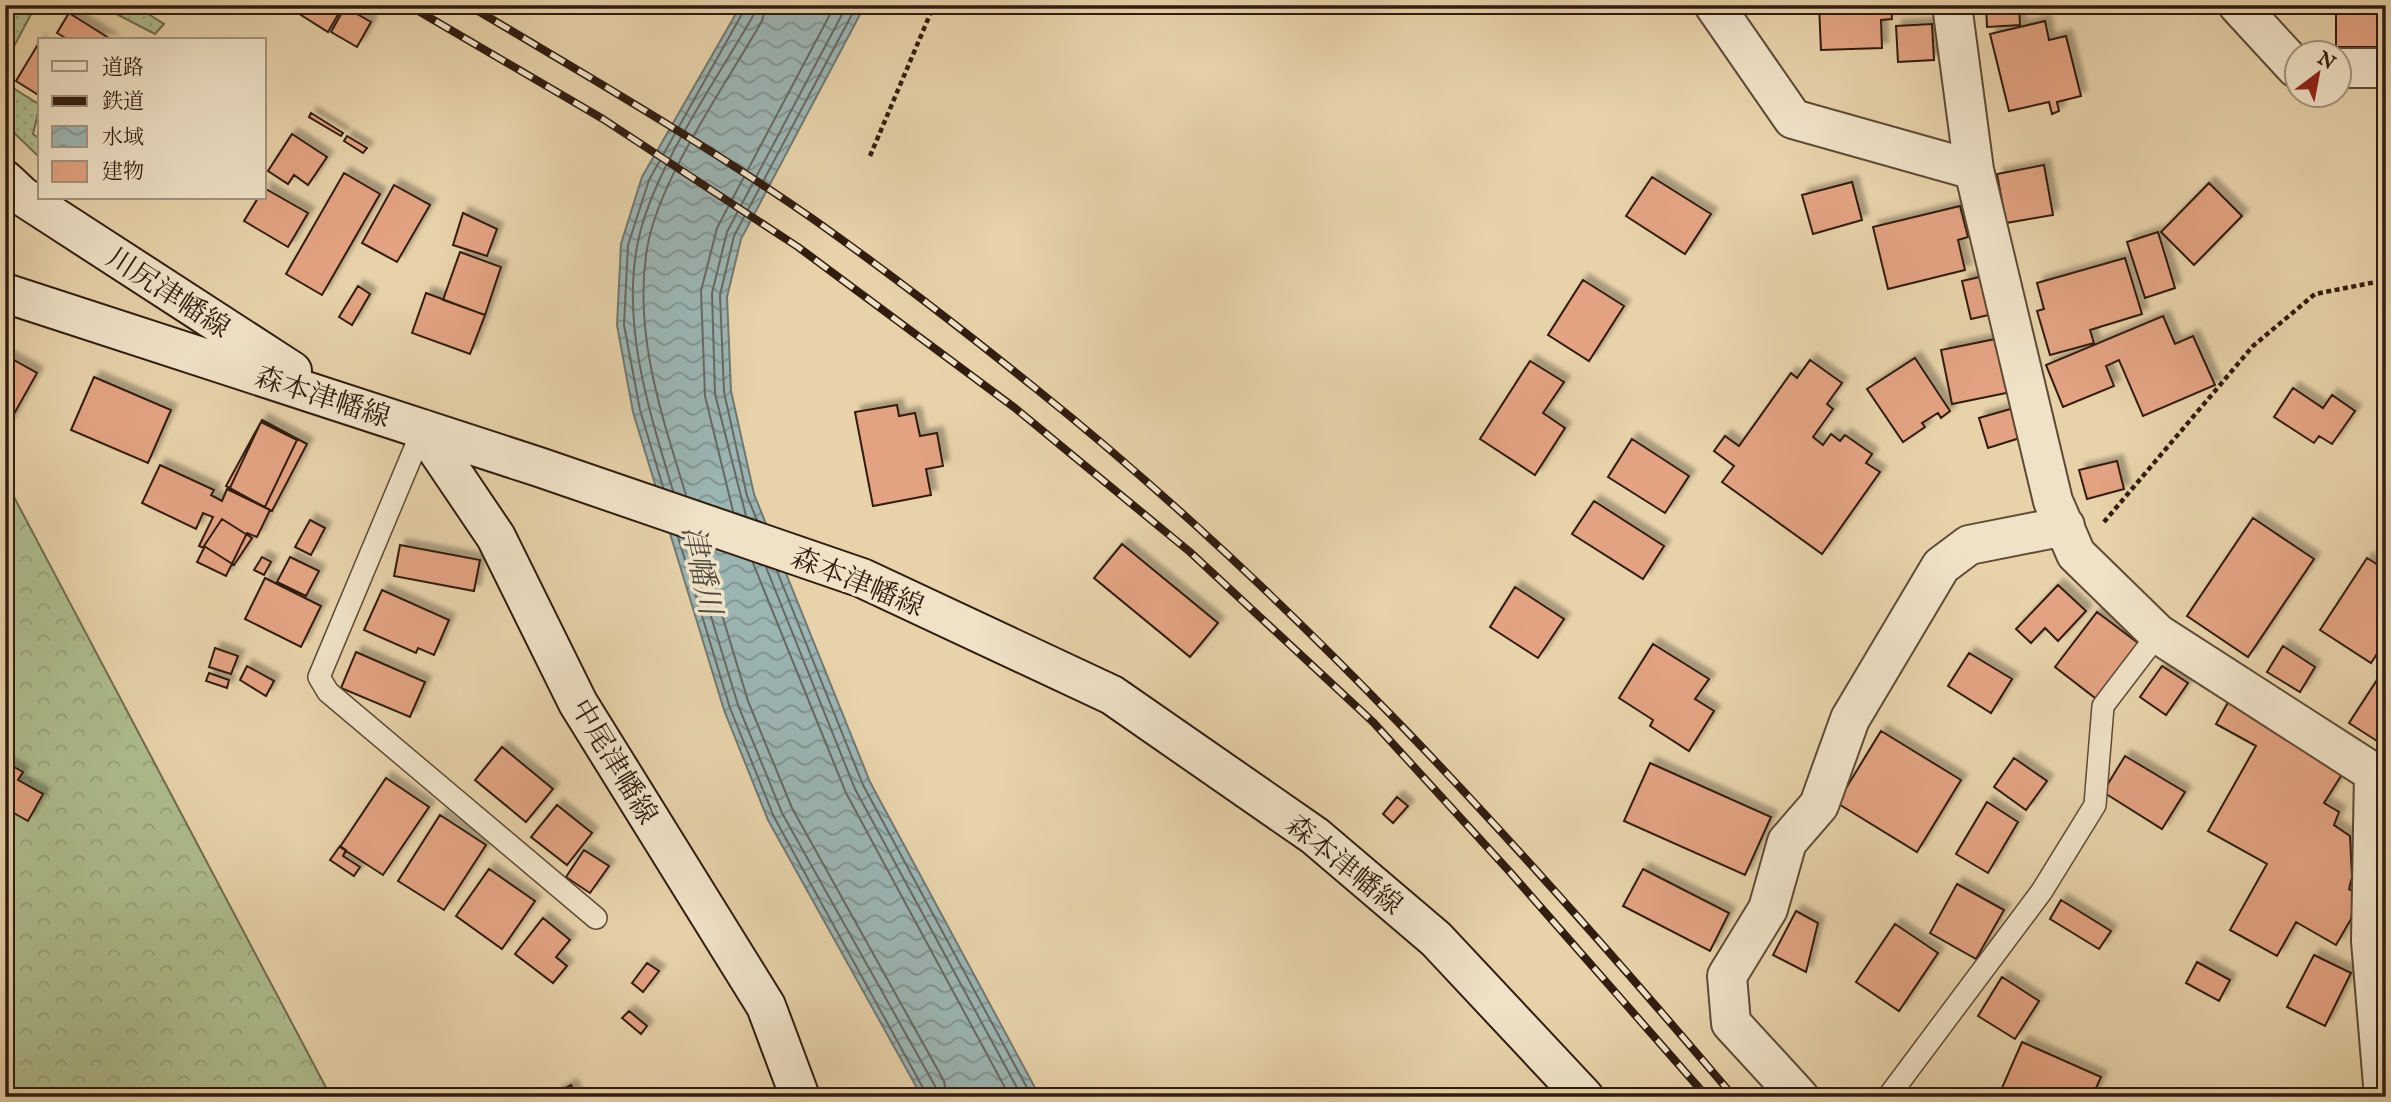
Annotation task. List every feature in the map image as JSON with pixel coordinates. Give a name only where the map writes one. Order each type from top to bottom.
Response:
[{"type":"main road","points":[[1714,5],[1793,119],[1974,170]]},
{"type":"main road","points":[[1952,5],[1974,170],[2053,501],[2071,540],[2158,634],[2380,775],[2371,941],[2384,1097]]},
{"type":"main road","points":[[2238,5],[2282,52]]},
{"type":"main road","points":[[2352,68],[2386,68]]},
{"type":"main road","name":"川尻津幡線","points":[[11,196],[336,399]]},
{"type":"main road","name":"森本津幡線","points":[[5,293],[336,399],[862,578],[1112,695],[1315,836],[1436,939],[1584,1097]]},
{"type":"main road","name":"中尾津幡線","points":[[424,429],[496,537],[578,703],[766,1006],[800,1097]]},
{"type":"main road","points":[[1798,1097],[1731,1023],[1727,976],[1768,909],[1787,842],[1819,805],[1850,719],[1941,566],[1969,545],[2071,540]]},
{"type":"lane","points":[[424,429],[318,677],[328,692],[596,918]]},
{"type":"lane","points":[[1888,1097],[2042,891],[2095,805],[2103,706],[2158,634]]},
{"type":"path","points":[[870,156],[934,5]]},
{"type":"path","points":[[2071,540],[2253,346],[2315,294],[2386,280]]},
{"type":"green space","points":[[5,5],[36,5],[5,63]]},
{"type":"green space","points":[[99,5],[134,5],[164,24],[155,34]]},
{"type":"green space","points":[[5,83],[38,104],[33,134],[38,138],[38,156],[5,124]]},
{"type":"green space","points":[[5,480],[331,1097],[5,1097]]},
{"type":"water","name":"津幡川","points":[[741,5],[865,5],[741,239],[727,297],[731,391],[754,494],[870,782],[1040,1097],[922,1097],[768,820],[724,710],[633,412],[617,325],[621,244],[642,177]]},
{"type":"building","points":[[308,5],[343,6],[328,32],[301,15]]},
{"type":"building","points":[[1819,5],[1891,5],[1892,19],[1881,20],[1882,48],[1821,50]]},
{"type":"building","points":[[1986,5],[2019,5],[2020,25],[1987,27]]},
{"type":"building","points":[[2285,5],[2332,5],[2332,14],[2285,14]]},
{"type":"building","points":[[2336,5],[2386,5],[2386,47],[2352,47],[2352,38],[2336,38]]},
{"type":"building","points":[[345,7],[371,22],[357,47],[331,32]]},
{"type":"building","points":[[69,13],[109,38],[66,38],[57,33]]},
{"type":"building","points":[[2045,21],[2049,40],[2066,36],[2081,96],[2057,102],[2059,111],[2052,114],[2049,102],[2009,111],[1990,34]]},
{"type":"building","points":[[1932,24],[1934,60],[1898,62],[1896,26]]},
{"type":"building","points":[[38,44],[38,95],[16,81]]},
{"type":"building","points":[[311,113],[343,133],[341,136],[309,117]]},
{"type":"building","points":[[292,134],[327,157],[308,185],[294,175],[288,184],[268,171]]},
{"type":"building","points":[[347,136],[367,148],[363,153],[344,141]]},
{"type":"building","points":[[2044,165],[2053,215],[2006,223],[1997,174]]},
{"type":"building","points":[[344,173],[380,194],[322,295],[286,274]]},
{"type":"building","points":[[1652,177],[1711,214],[1685,254],[1626,216]]},
{"type":"building","points":[[1852,182],[1862,220],[1813,234],[1802,195]]},
{"type":"building","points":[[2209,183],[2242,216],[2194,265],[2161,232]]},
{"type":"building","points":[[394,185],[430,205],[397,262],[362,243]]},
{"type":"building","points":[[266,189],[308,213],[288,247],[244,221],[257,200],[266,200]]},
{"type":"building","points":[[1960,206],[1968,237],[1958,240],[1965,270],[1888,289],[1873,227]]},
{"type":"building","points":[[463,213],[497,229],[487,256],[453,245]]},
{"type":"building","points":[[2158,232],[2175,288],[2145,298],[2127,242]]},
{"type":"building","points":[[460,252],[501,267],[485,315],[443,300]]},
{"type":"building","points":[[2125,258],[2142,314],[2090,330],[2094,343],[2050,355],[2037,311],[2044,309],[2037,283]]},
{"type":"building","points":[[1984,276],[1993,314],[1971,319],[1962,281]]},
{"type":"building","points":[[1583,280],[1624,306],[1589,361],[1548,335]]},
{"type":"building","points":[[358,286],[370,294],[352,325],[339,317]]},
{"type":"building","points":[[426,293],[485,315],[470,354],[412,333]]},
{"type":"building","points":[[2163,316],[2175,344],[2193,336],[2215,385],[2143,416],[2119,360],[2106,366],[2114,386],[2063,407],[2046,365]]},
{"type":"building","points":[[2005,337],[2016,391],[1952,404],[1941,350]]},
{"type":"building","points":[[5,355],[37,373],[5,430]]},
{"type":"building","points":[[1915,358],[1950,411],[1941,418],[1938,413],[1922,423],[1925,427],[1903,442],[1867,389]]},
{"type":"building","points":[[1810,360],[1842,383],[1827,404],[1833,409],[1813,437],[1823,445],[1831,434],[1840,441],[1845,435],[1872,454],[1866,463],[1880,472],[1822,554],[1722,482],[1734,466],[1714,451],[1725,436],[1739,446],[1791,373],[1797,378]]},
{"type":"building","points":[[1530,361],[1564,382],[1543,413],[1565,428],[1535,475],[1480,439]]},
{"type":"building","points":[[94,377],[171,410],[148,463],[71,430]]},
{"type":"building","points":[[2293,388],[2323,408],[2332,395],[2355,411],[2332,444],[2319,436],[2314,443],[2274,417]]},
{"type":"building","points":[[897,405],[899,416],[915,413],[920,436],[937,433],[943,466],[926,469],[931,495],[873,506],[855,412]]},
{"type":"building","points":[[2014,408],[2023,437],[1988,448],[1979,418]]},
{"type":"building","points":[[262,420],[307,444],[272,511],[226,486]]},
{"type":"building","points":[[261,422],[297,440],[265,507],[229,490]]},
{"type":"building","points":[[1632,439],[1689,476],[1665,513],[1608,477]]},
{"type":"building","points":[[2117,461],[2124,489],[2087,499],[2079,470]]},
{"type":"building","points":[[160,465],[214,490],[211,495],[222,501],[227,489],[270,510],[257,537],[247,533],[226,576],[197,562],[204,548],[199,546],[213,517],[203,513],[196,529],[142,503]]},
{"type":"building","points":[[1594,501],[1664,546],[1643,579],[1572,534]]},
{"type":"building","points":[[2253,518],[2314,559],[2248,657],[2187,616]]},
{"type":"building","points":[[222,519],[252,538],[234,565],[204,546]]},
{"type":"building","points":[[310,520],[325,528],[311,555],[295,547]]},
{"type":"building","points":[[1122,544],[1218,623],[1190,657],[1094,578]]},
{"type":"building","points":[[400,545],[480,560],[474,591],[394,576]]},
{"type":"building","points":[[262,557],[271,562],[264,575],[254,570]]},
{"type":"building","points":[[290,557],[319,571],[306,596],[277,582]]},
{"type":"building","points":[[2367,558],[2386,570],[2386,640],[2371,663],[2320,630]]},
{"type":"building","points":[[265,578],[321,606],[301,647],[245,619]]},
{"type":"building","points":[[2058,585],[2086,611],[2058,641],[2045,628],[2031,643],[2016,629]]},
{"type":"building","points":[[1515,587],[1564,619],[1538,658],[1490,627]]},
{"type":"building","points":[[382,590],[449,620],[434,655],[418,648],[416,653],[364,630]]},
{"type":"building","points":[[2097,612],[2142,646],[2099,701],[2055,667]]},
{"type":"building","points":[[1653,644],[1709,679],[1695,699],[1714,711],[1689,751],[1650,726],[1653,720],[1619,698]]},
{"type":"building","points":[[2283,646],[2315,667],[2300,692],[2267,672]]},
{"type":"building","points":[[215,648],[238,656],[231,674],[209,667]]},
{"type":"building","points":[[356,652],[425,682],[410,717],[341,688]]},
{"type":"building","points":[[1969,653],[2012,679],[1991,713],[1948,686]]},
{"type":"building","points":[[247,666],[274,681],[266,696],[240,680]]},
{"type":"building","points":[[2162,666],[2188,683],[2166,715],[2140,697]]},
{"type":"building","points":[[209,673],[229,680],[227,688],[206,681]]},
{"type":"building","points":[[2377,680],[2386,686],[2386,728],[2377,741],[2349,723]]},
{"type":"building","points":[[2231,697],[2346,768],[2324,803],[2339,812],[2334,825],[2350,836],[2352,877],[2349,889],[2355,893],[2351,919],[2336,945],[2296,922],[2277,956],[2230,930],[2267,864],[2208,831],[2256,746],[2216,724]]},
{"type":"building","points":[[1881,731],[1961,780],[1917,852],[1837,803]]},
{"type":"building","points":[[502,747],[553,789],[526,822],[475,780]]},
{"type":"building","points":[[2125,756],[2185,792],[2162,829],[2103,792]]},
{"type":"building","points":[[2014,758],[2047,781],[2026,810],[1994,787]]},
{"type":"building","points":[[5,762],[23,772],[18,780],[43,794],[28,821],[5,808]]},
{"type":"building","points":[[1650,763],[1771,817],[1745,875],[1624,821]]},
{"type":"building","points":[[386,778],[429,807],[383,875],[340,847]]},
{"type":"building","points":[[1397,797],[1408,806],[1393,823],[1383,814]]},
{"type":"building","points":[[1987,802],[2018,822],[1988,873],[1956,854]]},
{"type":"building","points":[[557,805],[592,833],[567,865],[531,837]]},
{"type":"building","points":[[440,815],[486,845],[444,910],[398,881]]},
{"type":"building","points":[[340,846],[346,850],[343,856],[360,867],[354,876],[330,860]]},
{"type":"building","points":[[584,850],[609,866],[590,893],[566,877]]},
{"type":"building","points":[[489,869],[535,901],[502,949],[456,916]]},
{"type":"building","points":[[1643,869],[1729,913],[1710,951],[1623,906]]},
{"type":"building","points":[[1957,884],[2004,910],[1976,959],[1930,933]]},
{"type":"building","points":[[2061,900],[2111,931],[2099,949],[2050,919]]},
{"type":"building","points":[[1796,911],[1818,923],[1806,972],[1773,955]]},
{"type":"building","points":[[543,918],[570,940],[556,957],[567,966],[553,983],[515,954]]},
{"type":"building","points":[[1895,924],[1938,953],[1899,1011],[1856,982]]},
{"type":"building","points":[[2314,955],[2351,973],[2325,1026],[2287,1007]]},
{"type":"building","points":[[2197,962],[2230,980],[2219,1001],[2186,983]]},
{"type":"building","points":[[647,963],[659,971],[643,992],[632,983]]},
{"type":"building","points":[[2002,977],[2039,1001],[2015,1039],[1978,1016]]},
{"type":"building","points":[[629,1011],[647,1026],[641,1034],[622,1018]]},
{"type":"building","points":[[2022,1042],[2101,1077],[2092,1097],[1998,1097]]},
{"type":"building","points":[[571,1085],[577,1097],[558,1097],[556,1093]]},
{"type":"railway","points":[[408,5],[603,119],[798,247],[1015,408],[1190,552],[1373,722],[1509,871],[1707,1097]]},
{"type":"railway","points":[[468,5],[686,136],[813,219],[897,280],[1035,388],[1131,468],[1224,551],[1314,637],[1401,726],[1571,909],[1734,1097]]}]
